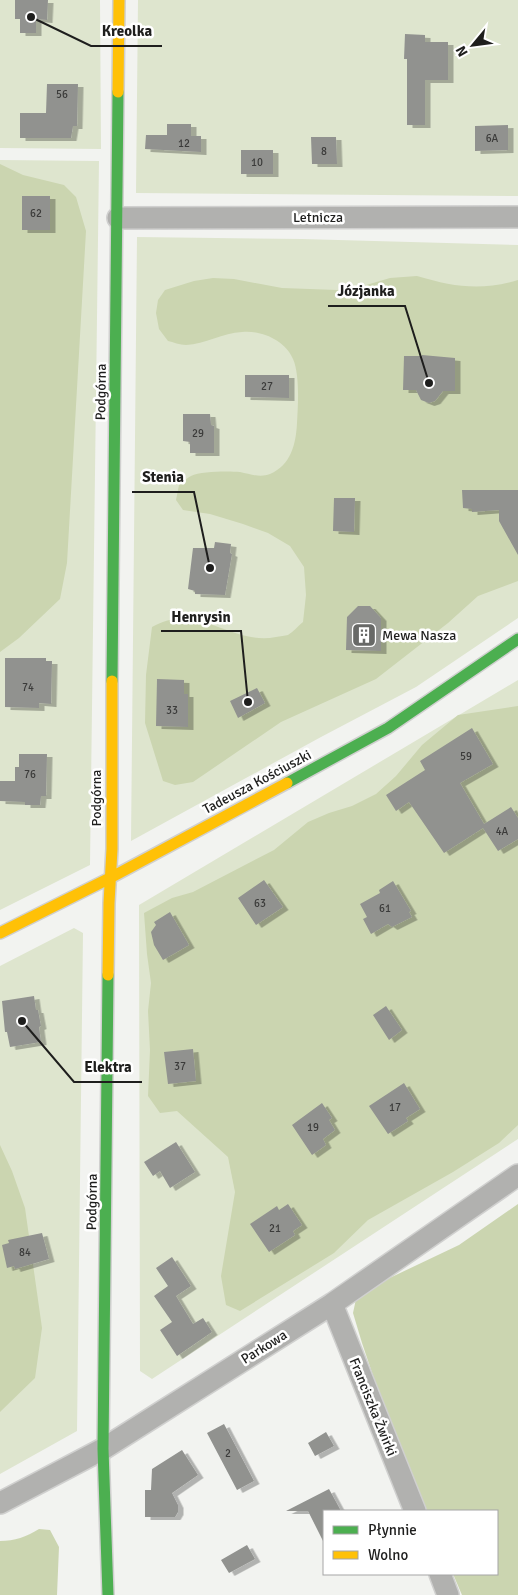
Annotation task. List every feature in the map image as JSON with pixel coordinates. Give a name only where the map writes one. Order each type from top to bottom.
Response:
[{"type":"street","name":"Podgórna","points":[[108,1595],[104,1449],[110,878],[112,849],[111,773],[119,0]]},
{"type":"street","name":"Letnicza","points":[[118,218],[518,217]]},
{"type":"street","name":"Tadeusza Kościuszki","points":[[0,934],[110,878],[388,728],[518,639]]},
{"type":"street","name":"Parkowa","points":[[0,1503],[104,1449],[332,1304],[518,1175]]},
{"type":"street","name":"Franciszka Żwirki","points":[[332,1304],[415,1510]]},
{"type":"street","points":[[440,1575],[448,1595]]},
{"type":"green space","points":[[0,0],[100,0],[101,149],[0,148]]},
{"type":"green space","points":[[138,0],[518,0],[518,196],[136,193]]},
{"type":"green space","points":[[0,160],[99,161],[90,865],[0,910]]},
{"type":"green space","points":[[0,164],[23,175],[64,185],[76,197],[86,231],[67,563],[60,599],[19,638],[0,652]]},
{"type":"green space","points":[[137,237],[518,245],[518,618],[416,687],[131,841]]},
{"type":"green space","points":[[417,276],[443,283],[468,286],[492,286],[518,280],[518,581],[478,596],[448,623],[376,679],[281,722],[193,782],[175,785],[163,781],[145,723],[146,675],[152,627],[169,620],[184,619],[200,621],[244,636],[260,638],[287,635],[303,622],[306,595],[304,567],[290,546],[268,533],[243,524],[210,514],[183,510],[176,500],[179,485],[196,474],[240,472],[262,476],[277,470],[288,459],[294,446],[298,399],[298,382],[293,359],[284,346],[272,338],[257,333],[228,334],[200,343],[186,345],[168,341],[159,329],[156,313],[158,300],[165,290],[194,281],[213,278],[234,279],[282,288],[337,290],[363,286],[390,278]]},
{"type":"green space","points":[[518,680],[518,1139],[152,1379],[140,1371],[139,905]]},
{"type":"green space","points":[[518,706],[518,1125],[499,1143],[453,1172],[368,1220],[334,1253],[240,1311],[226,1305],[221,1276],[235,1192],[228,1157],[177,1111],[160,1113],[148,1096],[150,1050],[148,1011],[151,983],[144,913],[172,898],[193,892],[274,850],[308,822],[352,806],[376,794],[396,776],[422,745],[458,715]]},
{"type":"green space","points":[[74,928],[83,933],[77,1431],[0,1474],[0,966]]},
{"type":"green space","points":[[0,1145],[12,1171],[25,1208],[42,1328],[35,1378],[0,1412]]},
{"type":"green space","points":[[518,1204],[518,1595],[462,1595],[453,1575],[498,1575],[498,1510],[426,1510],[388,1420],[353,1313],[356,1299],[377,1284],[459,1245]]},
{"type":"green space","points":[[39,1529],[50,1530],[59,1547],[57,1595],[0,1595],[0,1541],[20,1538]]},
{"type":"building","points":[[15,0],[48,0],[47,20],[36,19],[36,33],[20,33],[20,19],[15,19]]},
{"type":"building","points":[[405,34],[425,35],[425,42],[448,42],[448,80],[425,80],[425,125],[407,125],[407,59],[404,59]]},
{"type":"building","points":[[47,84],[78,84],[77,126],[73,126],[71,138],[20,138],[20,113],[46,113]]},
{"type":"building","points":[[167,124],[191,124],[191,136],[201,136],[201,152],[145,149],[146,135],[167,135]]},
{"type":"building","points":[[508,125],[508,150],[475,151],[475,126]]},
{"type":"building","points":[[311,137],[336,137],[337,164],[312,164]]},
{"type":"building","points":[[241,150],[273,150],[273,174],[241,174]]},
{"type":"building","points":[[22,196],[50,196],[50,230],[22,230]]},
{"type":"building","points":[[422,355],[455,358],[455,391],[443,391],[435,401],[429,403],[421,400],[416,390],[403,390],[404,356]]},
{"type":"building","points":[[245,375],[289,375],[289,398],[245,397]]},
{"type":"building","points":[[183,414],[210,414],[211,425],[214,426],[214,453],[190,453],[190,442],[183,441]]},
{"type":"building","points":[[462,490],[518,490],[518,555],[499,521],[499,510],[472,512],[472,509],[463,508]]},
{"type":"building","points":[[334,498],[355,498],[354,532],[333,531]]},
{"type":"building","points":[[215,542],[231,544],[230,553],[232,554],[225,595],[195,594],[195,591],[188,589],[193,548],[214,548]]},
{"type":"building","name":"Mewa Nasza","points":[[358,606],[370,606],[381,618],[381,651],[346,650],[347,617]]},
{"type":"building","points":[[5,658],[46,658],[46,661],[52,661],[51,704],[39,703],[39,708],[5,707]]},
{"type":"building","points":[[157,679],[184,680],[184,694],[188,694],[188,727],[156,726]]},
{"type":"building","points":[[257,688],[265,703],[238,718],[230,701]]},
{"type":"building","points":[[472,728],[493,764],[460,783],[484,824],[511,807],[518,818],[518,839],[498,851],[483,828],[444,853],[409,802],[396,811],[386,795],[425,770],[420,761]]},
{"type":"building","points":[[19,754],[47,754],[46,796],[41,796],[40,805],[0,801],[0,781],[15,781],[15,767],[19,767]]},
{"type":"building","points":[[264,880],[283,907],[256,925],[238,898]]},
{"type":"building","points":[[393,881],[411,911],[409,912],[412,917],[392,927],[388,924],[371,934],[363,919],[367,917],[360,904],[380,893],[379,890]]},
{"type":"building","points":[[170,912],[189,945],[163,960],[154,945],[151,932],[156,925],[154,922]]},
{"type":"building","points":[[34,996],[41,1026],[39,1027],[41,1042],[10,1047],[7,1032],[5,1032],[2,1001]]},
{"type":"building","points":[[386,1006],[402,1030],[389,1040],[373,1015]]},
{"type":"building","points":[[193,1049],[196,1081],[168,1084],[164,1052]]},
{"type":"building","points":[[404,1083],[420,1109],[406,1118],[408,1121],[388,1134],[369,1106]]},
{"type":"building","points":[[322,1103],[332,1118],[329,1120],[335,1130],[323,1139],[326,1145],[312,1155],[292,1125]]},
{"type":"building","points":[[176,1142],[195,1172],[170,1188],[160,1171],[153,1176],[144,1162]]},
{"type":"building","points":[[288,1204],[302,1225],[293,1231],[295,1235],[269,1252],[250,1224],[277,1206],[279,1210]]},
{"type":"building","points":[[42,1233],[49,1259],[15,1269],[14,1266],[7,1268],[2,1245],[9,1243],[8,1240]]},
{"type":"building","points":[[172,1257],[191,1286],[176,1296],[193,1324],[203,1318],[212,1332],[177,1356],[160,1330],[172,1322],[154,1296],[168,1286],[156,1268]]},
{"type":"building","points":[[224,1424],[254,1481],[237,1490],[207,1433]]},
{"type":"building","points":[[326,1432],[334,1446],[315,1456],[308,1443]]},
{"type":"building","points":[[182,1450],[198,1475],[172,1493],[178,1505],[178,1512],[175,1517],[145,1517],[145,1490],[151,1490],[152,1469]]},
{"type":"building","points":[[329,1489],[340,1510],[323,1510],[323,1541],[308,1511],[286,1511]]},
{"type":"building","points":[[247,1545],[255,1559],[229,1573],[221,1560]]},
{"type":"traffic: fast","points":[[112,681],[118,92]]},
{"type":"traffic: fast","points":[[287,783],[388,728],[518,639]]},
{"type":"traffic: fast","points":[[108,975],[103,1449],[108,1595]]},
{"type":"traffic: slow","points":[[118,92],[119,0]]},
{"type":"traffic: slow","points":[[108,975],[112,849],[112,681]]},
{"type":"traffic: slow","points":[[0,933],[110,878],[287,783]]},
{"type":"place","name":"Kreolka","points":[[31,17]]},
{"type":"place","name":"Józjanka","points":[[429,383]]},
{"type":"place","name":"Stenia","points":[[210,568]]},
{"type":"place","name":"Mewa Nasza","points":[[364,635]]},
{"type":"place","name":"Henrysin","points":[[248,702]]},
{"type":"place","name":"Elektra","points":[[22,1021]]}]
